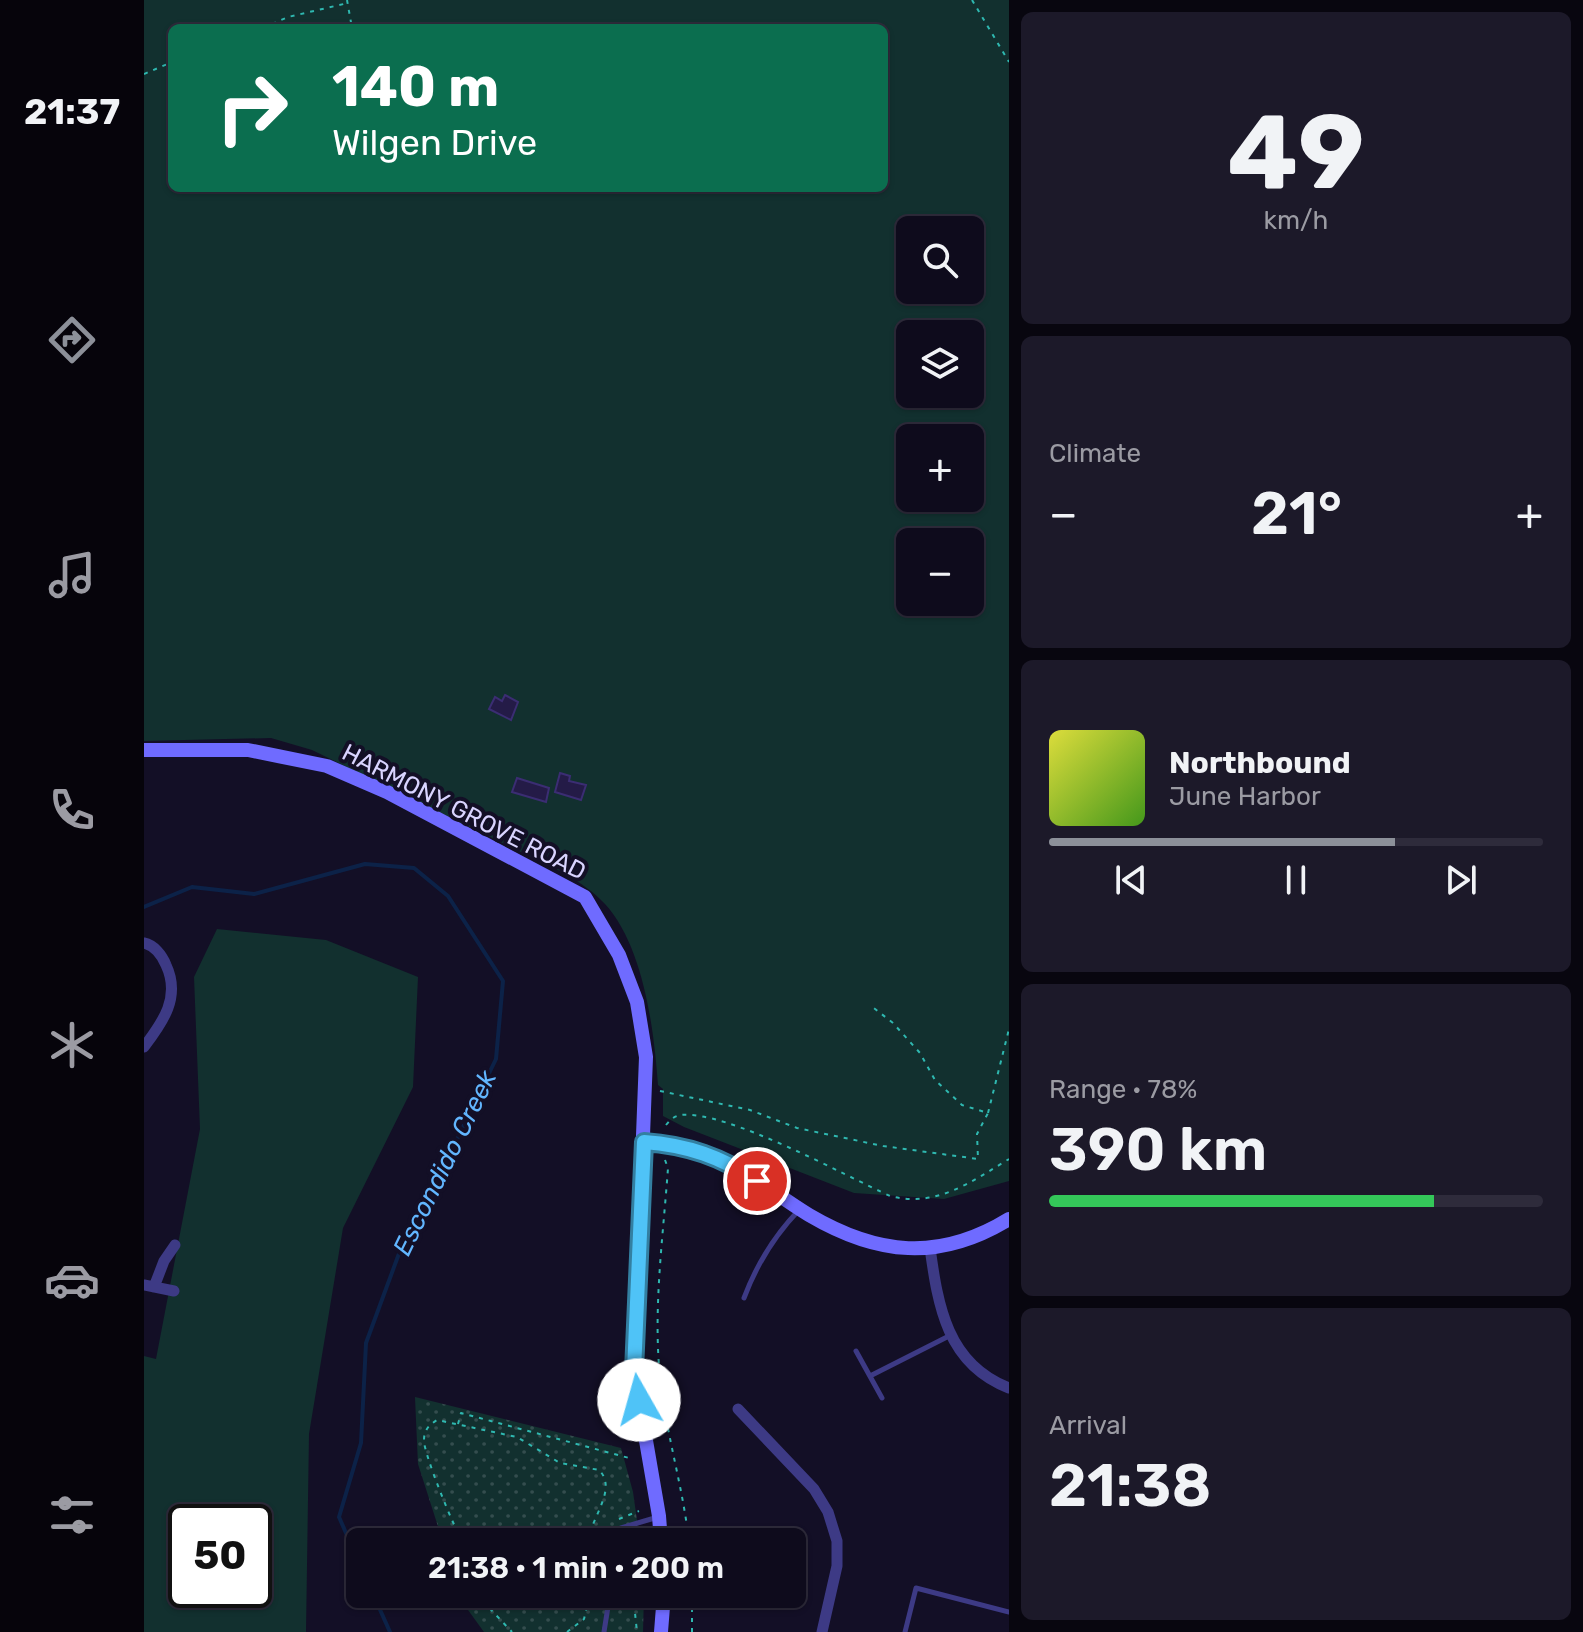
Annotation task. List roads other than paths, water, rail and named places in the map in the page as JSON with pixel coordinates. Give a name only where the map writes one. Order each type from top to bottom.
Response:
[{"type":"main road","name":"HARMONY GROVE ROAD","points":[[144,750],[248,750],[327,766],[387,792],[585,897],[619,955],[637,1002],[646,1057],[634,1371],[660,1528]]},
{"type":"main road","points":[[644,1142],[670,1144],[736,1167],[800,1209],[867,1243],[893,1248],[930,1248],[965,1241],[1009,1219]]},
{"type":"main road","points":[[661,1632],[663,1608]]},
{"type":"street","points":[[144,943],[150,944],[163,958],[172,978],[171,1005],[144,1047]]},
{"type":"street","points":[[174,1291],[149,1286],[175,1245]]},
{"type":"street","points":[[930,1248],[938,1299],[949,1336],[972,1365],[1009,1388]]},
{"type":"street","points":[[738,1409],[814,1489],[828,1512],[837,1541],[837,1566],[822,1632]]},
{"type":"lane","points":[[744,1298],[781,1229],[800,1209]]},
{"type":"lane","points":[[870,1376],[949,1336]]},
{"type":"lane","points":[[856,1351],[882,1398]]},
{"type":"lane","points":[[621,1528],[659,1516]]},
{"type":"lane","points":[[905,1632],[916,1588],[1009,1612]]},
{"type":"lane","points":[[602,1630],[607,1608]]},
{"type":"waterway","name":"Escondido Creek","points":[[144,907],[192,887],[254,894],[365,864],[414,868],[448,896],[503,981],[496,1059],[404,1240],[366,1343],[361,1443],[339,1517],[346,1533]]},
{"type":"waterway","name":"Escondido Creek","points":[[379,1608],[390,1632]]}]
